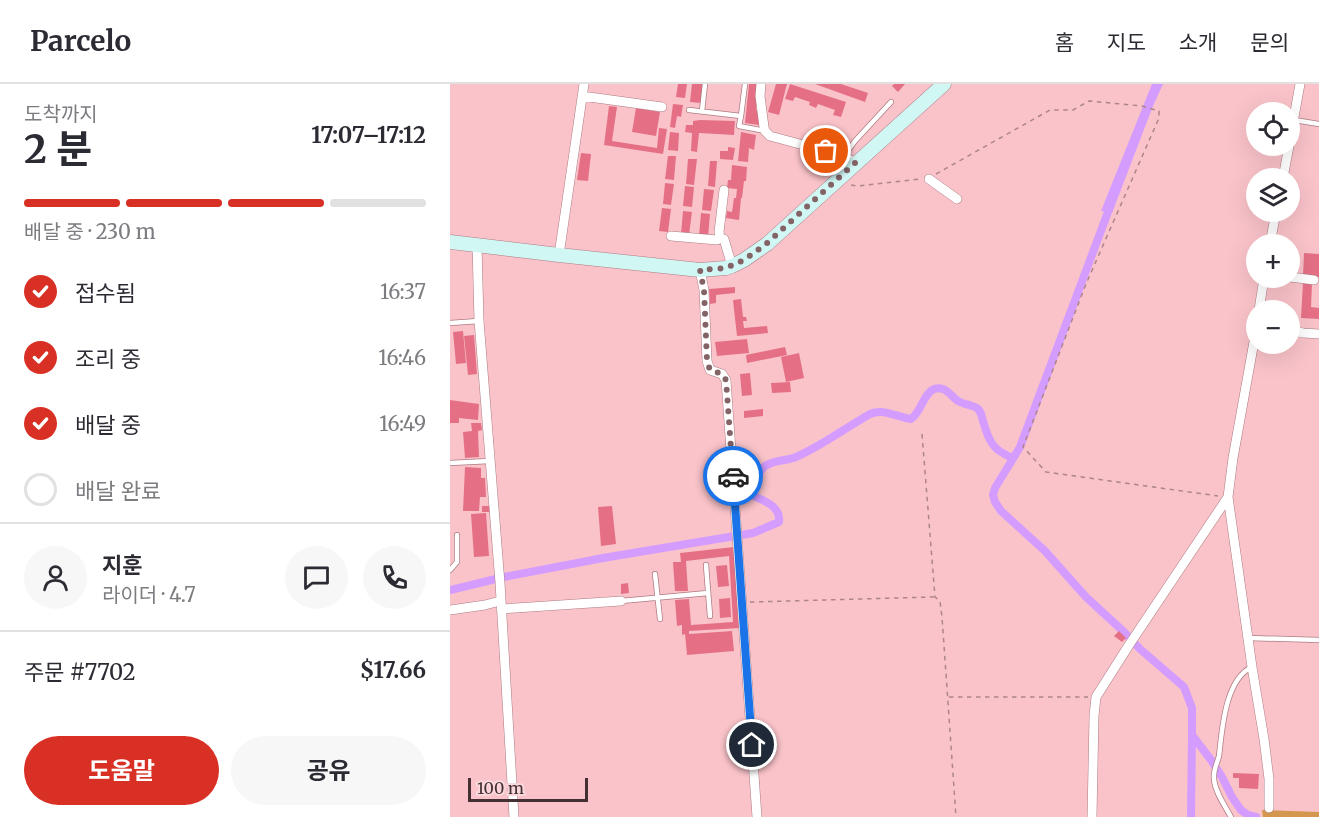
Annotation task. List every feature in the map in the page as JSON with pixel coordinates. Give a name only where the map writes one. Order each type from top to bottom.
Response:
[{"type":"street","points":[[559,255],[584,84]]},
{"type":"street","points":[[761,84],[760,104],[765,132],[770,136],[850,160]]},
{"type":"street","points":[[450,242],[700,270],[726,268],[744,260],[766,244],[835,182],[850,160],[944,84]]},
{"type":"street","points":[[1297,102],[1300,84]]},
{"type":"street","points":[[582,96],[663,107]]},
{"type":"street","points":[[929,178],[957,199]]},
{"type":"street","points":[[724,190],[719,232],[720,238],[724,239],[732,266]]},
{"type":"street","points":[[671,236],[717,240],[720,238]]},
{"type":"street","points":[[477,245],[479,321],[500,583],[514,817]]},
{"type":"street","points":[[700,270],[704,290],[707,361],[710,370],[722,374],[726,380],[757,817]]},
{"type":"street","points":[[1300,278],[1314,280]]},
{"type":"street","points":[[1300,332],[1319,334]]},
{"type":"street","points":[[1252,354],[1228,497],[1264,739],[1269,779],[1269,813]]},
{"type":"street","points":[[1092,817],[1096,698],[1228,497]]},
{"type":"street","points":[[450,610],[485,605],[621,601]]},
{"type":"lane","points":[[702,111],[705,84]]},
{"type":"lane","points":[[745,84],[739,126],[765,132]]},
{"type":"lane","points":[[850,160],[855,141],[891,102]]},
{"type":"lane","points":[[689,110],[741,116]]},
{"type":"lane","points":[[1300,121],[1319,124]]},
{"type":"lane","points":[[450,323],[479,321]]},
{"type":"lane","points":[[450,464],[490,461]]},
{"type":"lane","points":[[450,570],[458,562],[457,535]]},
{"type":"lane","points":[[706,565],[710,616]]},
{"type":"lane","points":[[655,574],[660,619]]},
{"type":"lane","points":[[621,601],[708,593]]},
{"type":"lane","points":[[1248,638],[1319,640]]},
{"type":"lane","points":[[1231,817],[1216,788],[1214,769],[1218,762],[1228,701],[1244,670],[1252,667]]},
{"type":"path","points":[[835,182],[858,186],[929,178],[1050,110],[1073,110],[1089,101],[1142,106],[1159,111],[1159,118],[1086,284],[1023,447],[1046,472],[1228,497]]},
{"type":"path","points":[[922,434],[935,597]]},
{"type":"path","points":[[742,602],[935,597],[940,601],[956,817]]},
{"type":"path","points":[[948,697],[1096,698]]},
{"type":"shaded area","points":[[1152,84],[1163,84],[1112,213],[1101,211]]},
{"type":"shaded area","points":[[1262,810],[1319,812],[1319,817],[1263,817]]},
{"type":"building","points":[[678,84],[687,84],[685,98],[676,97]]},
{"type":"building","points":[[692,84],[704,84],[701,103],[690,102]]},
{"type":"building","points":[[749,84],[759,84],[756,110],[760,111],[759,125],[745,123]]},
{"type":"building","points":[[776,84],[787,84],[779,115],[768,112]]},
{"type":"building","points":[[790,84],[846,102],[841,117],[833,115],[835,110],[818,104],[816,108],[809,105],[810,102],[795,97],[793,101],[785,99]]},
{"type":"building","points":[[815,84],[841,84],[868,93],[865,102]]},
{"type":"building","points":[[905,84],[898,92],[892,86]]},
{"type":"building","points":[[673,104],[683,105],[681,117],[677,116],[675,128],[670,127]]},
{"type":"building","points":[[609,106],[617,107],[612,141],[657,148],[659,128],[667,129],[663,154],[604,145]]},
{"type":"building","points":[[636,108],[660,112],[656,136],[632,132]]},
{"type":"building","points":[[693,121],[735,121],[734,135],[699,133],[697,152],[691,151],[692,133],[685,132],[686,125],[693,125]]},
{"type":"building","points":[[670,132],[679,133],[678,151],[668,150]]},
{"type":"building","points":[[741,132],[756,135],[754,150],[749,148],[748,162],[738,161]]},
{"type":"building","points":[[728,147],[735,148],[733,160],[720,159],[720,151],[728,151]]},
{"type":"building","points":[[581,153],[591,154],[588,181],[577,180]]},
{"type":"building","points":[[668,156],[676,156],[674,180],[665,179]]},
{"type":"building","points":[[688,159],[697,159],[694,185],[686,184]]},
{"type":"building","points":[[710,161],[717,161],[715,187],[708,186]]},
{"type":"building","points":[[732,165],[747,167],[739,220],[726,218],[727,211],[732,212],[734,198],[736,198],[737,189],[727,188],[728,180],[731,180]]},
{"type":"building","points":[[665,183],[674,184],[671,205],[663,204]]},
{"type":"building","points":[[685,186],[694,187],[692,207],[683,206]]},
{"type":"building","points":[[704,189],[714,190],[711,211],[702,210]]},
{"type":"building","points":[[662,208],[671,209],[668,232],[659,231]]},
{"type":"building","points":[[683,211],[692,212],[689,235],[681,234]]},
{"type":"building","points":[[701,213],[710,214],[708,237],[699,236]]},
{"type":"building","points":[[1304,253],[1319,254],[1319,277],[1303,276]]},
{"type":"building","points":[[1303,283],[1312,284],[1311,307],[1319,308],[1319,319],[1301,318]]},
{"type":"building","points":[[735,287],[735,293],[716,295],[716,303],[710,304],[709,289]]},
{"type":"building","points":[[741,299],[743,317],[746,317],[747,321],[743,321],[744,328],[767,326],[768,333],[737,336],[733,300]]},
{"type":"building","points":[[463,331],[466,363],[456,364],[453,332]]},
{"type":"building","points":[[474,335],[477,374],[468,375],[464,336]]},
{"type":"building","points":[[747,339],[749,353],[717,356],[715,342]]},
{"type":"building","points":[[785,347],[787,355],[747,363],[746,355]]},
{"type":"building","points":[[799,353],[804,378],[786,382],[781,357]]},
{"type":"building","points":[[750,373],[752,395],[742,396],[740,374]]},
{"type":"building","points":[[790,382],[791,392],[772,393],[771,383]]},
{"type":"building","points":[[450,400],[479,404],[478,420],[459,418],[459,423],[450,423]]},
{"type":"building","points":[[763,409],[763,416],[744,418],[744,411]]},
{"type":"building","points":[[471,423],[481,423],[482,430],[478,431],[479,457],[465,458],[463,432],[472,431]]},
{"type":"building","points":[[465,467],[481,468],[481,478],[485,478],[486,497],[480,497],[479,511],[463,511]]},
{"type":"building","points":[[482,506],[492,506],[492,512],[482,512]]},
{"type":"building","points":[[612,506],[616,544],[601,546],[598,507]]},
{"type":"building","points":[[486,513],[489,556],[474,557],[471,514]]},
{"type":"building","points":[[734,547],[740,628],[689,631],[689,634],[732,631],[734,651],[687,655],[682,625],[677,626],[675,600],[689,599],[691,625],[733,622],[729,556],[686,561],[688,591],[675,591],[673,562],[681,562],[680,553]]},
{"type":"building","points":[[727,565],[729,586],[718,587],[716,566]]},
{"type":"building","points":[[628,583],[629,593],[621,594],[621,584]]},
{"type":"building","points":[[730,598],[731,617],[720,618],[719,599]]},
{"type":"building","points":[[1119,631],[1126,638],[1122,642],[1114,636]]},
{"type":"building","points":[[1233,773],[1259,774],[1258,789],[1239,788],[1239,778],[1233,778]]},
{"type":"waterway","points":[[1111,204],[1020,447],[993,495],[1001,511],[1045,551],[1086,597],[1184,687],[1192,708],[1192,735],[1211,760],[1241,810],[1256,817]]},
{"type":"waterway","points":[[450,590],[603,558],[753,533],[779,522],[775,508],[754,496],[753,488],[765,466],[805,453],[875,412],[885,412],[911,419],[918,412],[930,391],[935,389],[941,388],[958,401],[977,408],[993,445],[1013,458]]},
{"type":"waterway","points":[[1191,817],[1192,735]]},
{"type":"way so far","points":[[733,476],[726,380],[722,374],[710,370],[707,361],[704,290],[700,270],[726,268],[744,260],[766,244],[855,163],[844,156],[826,151]]},
{"type":"route","points":[[733,476],[752,745]]}]
